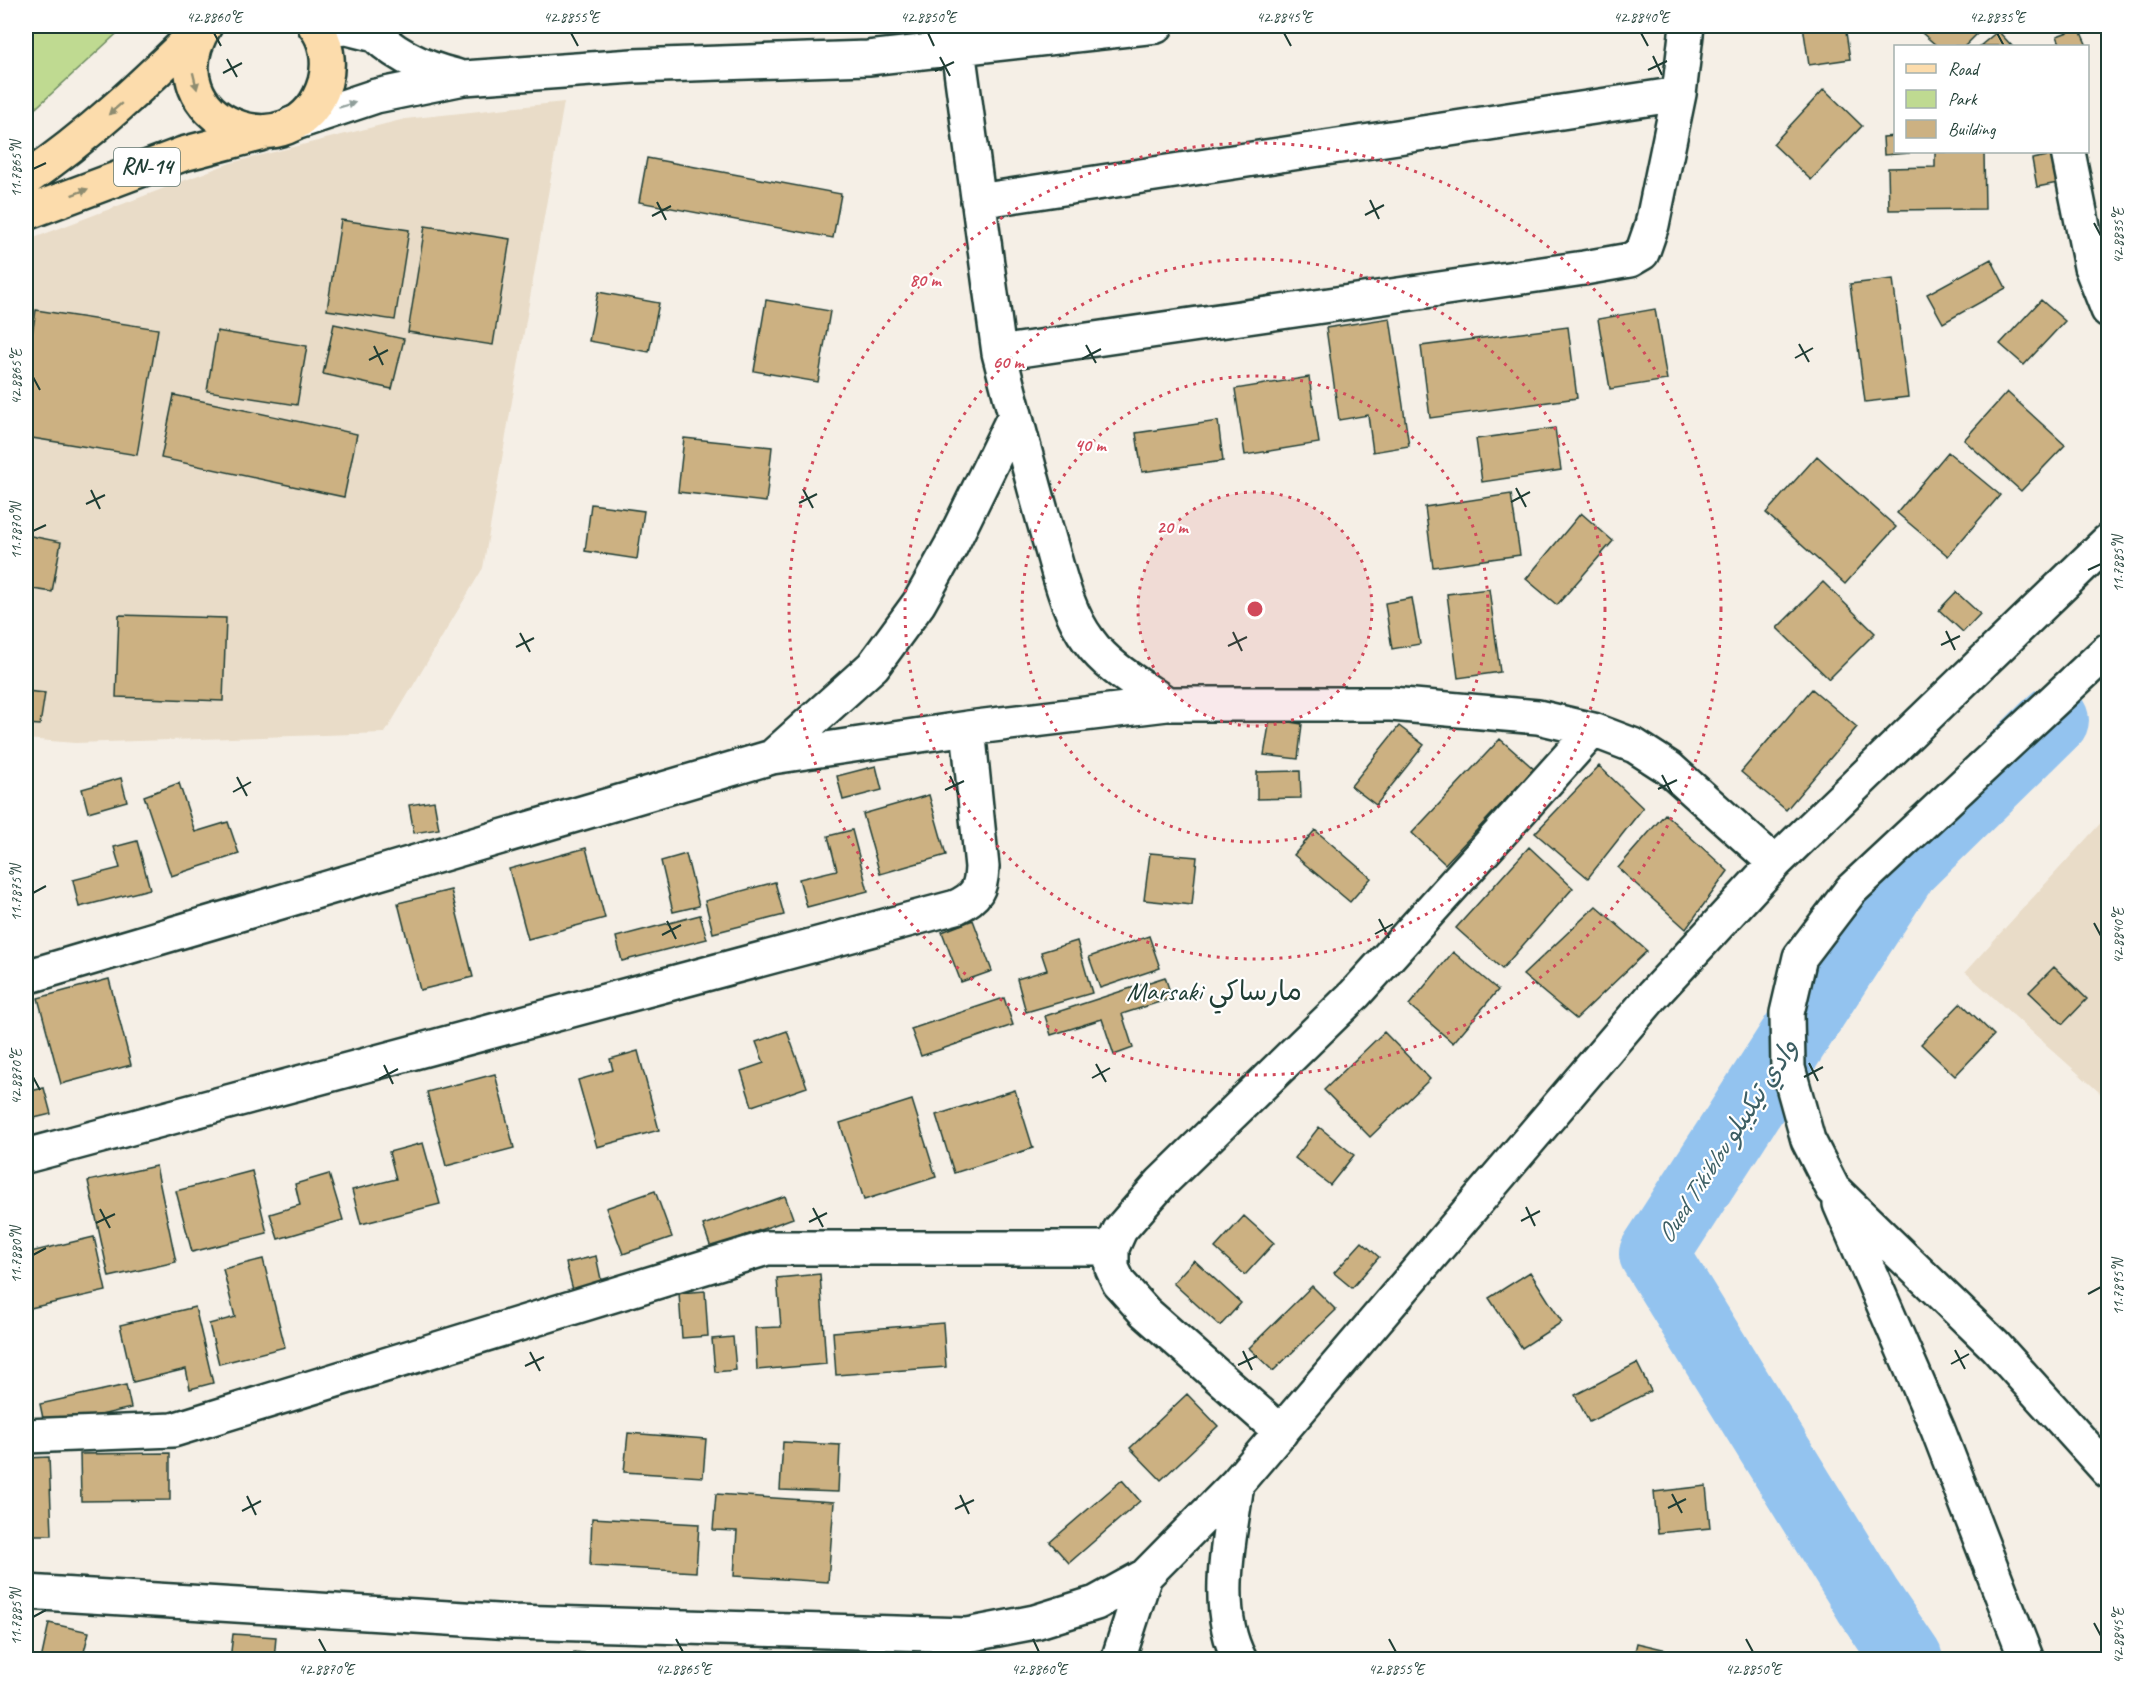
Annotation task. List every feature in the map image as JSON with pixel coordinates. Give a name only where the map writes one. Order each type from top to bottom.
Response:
[{"type":"main road","points":[[204,26],[196,39],[191,59],[193,80],[200,99],[214,116],[231,127],[251,132],[282,128],[304,116],[322,91],[327,60],[317,28]]},
{"type":"main road","name":"RN-14","points":[[26,179],[95,127],[153,76],[204,26]]},
{"type":"main road","name":"RN-14","points":[[26,213],[183,154],[282,128]]},
{"type":"street","points":[[282,128],[376,96],[464,78],[633,66],[868,58],[1156,26]]},
{"type":"street","points":[[999,353],[1630,260],[1642,253],[1652,225],[1679,94],[1687,26]]},
{"type":"street","points":[[317,28],[370,30],[416,64],[464,78]]},
{"type":"street","points":[[958,49],[999,353],[1065,591],[1076,620],[1089,641],[1108,663],[1167,704]]},
{"type":"street","points":[[978,201],[1679,94]]},
{"type":"street","points":[[2068,153],[2091,267],[2109,310]]},
{"type":"street","points":[[772,757],[873,666],[919,603],[951,546],[1015,415]]},
{"type":"street","points":[[26,1592],[513,1622],[967,1635],[1035,1622],[1096,1602],[1145,1576],[1236,1483],[1653,994],[1775,863],[2109,541]]},
{"type":"street","points":[[2027,1659],[1938,1430],[1833,1189],[1808,1140],[1788,1068],[1787,1013],[1800,957],[1851,890],[2109,650]]},
{"type":"street","points":[[26,977],[772,757],[968,728],[1167,704],[1391,704],[1538,717],[1593,730],[1635,746],[1669,768],[1775,863]]},
{"type":"street","points":[[26,1156],[957,907],[970,900],[981,886],[982,867],[968,728]]},
{"type":"street","points":[[1281,1432],[1145,1312],[1119,1283],[1112,1268],[1112,1248],[1120,1230],[1161,1183],[1355,994],[1593,730]]},
{"type":"street","points":[[1833,1189],[1995,1346],[2109,1472]]},
{"type":"street","points":[[26,1436],[173,1430],[767,1248],[1112,1248]]},
{"type":"street","points":[[1236,1483],[1226,1569],[1226,1610],[1234,1647],[1240,1659]]},
{"type":"street","points":[[1118,1659],[1145,1576]]},
{"type":"shaded area","points":[[564,102],[483,568],[385,733],[75,743],[26,739],[26,241],[230,163],[405,119]]},
{"type":"shaded area","points":[[2108,815],[2108,1100],[1965,972]]},
{"type":"green space","points":[[26,26],[125,26],[26,117]]},
{"type":"building","points":[[1803,26],[1845,26],[1850,59],[1809,65]]},
{"type":"building","points":[[1914,26],[1985,26],[1966,45],[1936,45]]},
{"type":"building","points":[[2079,28],[2087,45],[2061,45],[2057,36]]},
{"type":"building","points":[[1998,31],[2011,45],[1981,45]]},
{"type":"building","points":[[1824,89],[1862,126],[1811,180],[1773,144]]},
{"type":"building","points":[[1894,136],[1894,153],[1910,153],[1884,155],[1883,137]]},
{"type":"building","points":[[1935,153],[1984,153],[1985,209],[1889,210],[1888,168],[1935,167]]},
{"type":"building","points":[[2063,153],[2068,181],[2037,187],[2032,159]]},
{"type":"building","points":[[647,158],[841,194],[833,238],[639,202]]},
{"type":"building","points":[[2108,165],[2108,194],[2103,167]]},
{"type":"building","points":[[341,220],[409,230],[395,320],[327,310]]},
{"type":"building","points":[[425,226],[510,239],[493,345],[408,332]]},
{"type":"building","points":[[1991,259],[2006,288],[1943,323],[1927,294]]},
{"type":"building","points":[[1893,279],[1908,397],[1865,402],[1850,284]]},
{"type":"building","points":[[598,292],[659,303],[649,352],[589,341]]},
{"type":"building","points":[[766,300],[830,311],[818,382],[754,371]]},
{"type":"building","points":[[2041,300],[2065,321],[2024,365],[2000,344]]},
{"type":"building","points":[[1655,309],[1667,380],[1610,389],[1598,319]]},
{"type":"building","points":[[36,310],[158,329],[137,455],[26,437],[26,372]]},
{"type":"building","points":[[1390,318],[1409,446],[1373,452],[1368,415],[1339,420],[1326,328]]},
{"type":"building","points":[[334,324],[404,339],[392,389],[323,374]]},
{"type":"building","points":[[1568,327],[1577,398],[1430,418],[1421,346]]},
{"type":"building","points":[[217,331],[307,346],[297,405],[207,391]]},
{"type":"building","points":[[1309,377],[1319,443],[1245,455],[1235,389]]},
{"type":"building","points":[[2007,392],[2065,445],[2021,491],[1964,440]]},
{"type":"building","points":[[174,395],[357,434],[344,497],[161,458]]},
{"type":"building","points":[[1218,421],[1223,461],[1142,472],[1136,433]]},
{"type":"building","points":[[1555,428],[1561,470],[1482,482],[1476,439]]},
{"type":"building","points":[[684,438],[772,447],[766,502],[678,492]]},
{"type":"building","points":[[1948,452],[2000,495],[1948,556],[1897,513]]},
{"type":"building","points":[[1817,456],[1896,527],[1845,584],[1766,513]]},
{"type":"building","points":[[1511,494],[1520,555],[1433,567],[1425,507]]},
{"type":"building","points":[[591,504],[644,511],[637,559],[585,551]]},
{"type":"building","points":[[1581,513],[1613,541],[1557,605],[1526,579]]},
{"type":"building","points":[[26,535],[61,542],[52,592],[26,588]]},
{"type":"building","points":[[1823,582],[1875,633],[1829,679],[1777,628]]},
{"type":"building","points":[[1489,589],[1500,672],[1458,678],[1447,594]]},
{"type":"building","points":[[1956,592],[1980,614],[1963,632],[1939,610]]},
{"type":"building","points":[[1412,598],[1420,644],[1392,649],[1385,603]]},
{"type":"building","points":[[119,615],[226,618],[223,701],[116,697]]},
{"type":"building","points":[[1812,689],[1857,727],[1786,810],[1741,772]]},
{"type":"building","points":[[26,691],[45,693],[40,725],[26,724]]},
{"type":"building","points":[[1270,719],[1302,724],[1298,759],[1264,755]]},
{"type":"building","points":[[1399,726],[1424,745],[1376,805],[1351,786]]},
{"type":"building","points":[[1500,739],[1534,769],[1445,864],[1412,833]]},
{"type":"building","points":[[876,766],[882,790],[843,800],[837,776]]},
{"type":"building","points":[[1599,766],[1643,808],[1588,878],[1535,833]]},
{"type":"building","points":[[1300,771],[1301,798],[1257,799],[1257,772]]},
{"type":"building","points":[[121,778],[127,801],[88,812],[82,789]]},
{"type":"building","points":[[179,783],[195,832],[228,822],[239,854],[171,876],[144,796]]},
{"type":"building","points":[[929,795],[946,855],[880,874],[863,814]]},
{"type":"building","points":[[434,801],[439,829],[414,833],[409,805]]},
{"type":"building","points":[[1665,814],[1728,871],[1686,929],[1618,868]]},
{"type":"building","points":[[852,830],[868,891],[807,907],[799,879],[837,870],[828,836]]},
{"type":"building","points":[[1315,830],[1371,878],[1350,902],[1294,855]]},
{"type":"building","points":[[137,841],[150,889],[79,907],[73,880],[120,868],[114,847]]},
{"type":"building","points":[[1529,847],[1573,888],[1502,969],[1456,928]]},
{"type":"building","points":[[586,848],[605,918],[528,939],[509,869]]},
{"type":"building","points":[[1150,853],[1197,857],[1192,905],[1144,900]]},
{"type":"building","points":[[686,854],[699,906],[673,912],[661,861]]},
{"type":"building","points":[[775,882],[784,915],[713,933],[705,901]]},
{"type":"building","points":[[451,890],[473,977],[420,990],[398,903]]},
{"type":"building","points":[[1596,906],[1647,951],[1576,1019],[1523,975]]},
{"type":"building","points":[[700,915],[707,939],[622,961],[616,937]]},
{"type":"building","points":[[973,920],[992,971],[961,982],[942,932]]},
{"type":"building","points":[[1149,936],[1160,968],[1100,988],[1089,957]]},
{"type":"building","points":[[1077,941],[1092,993],[1026,1012],[1017,979],[1047,970],[1041,952]]},
{"type":"building","points":[[1453,952],[1498,990],[1453,1043],[1409,1005]]},
{"type":"building","points":[[2054,967],[2087,999],[2063,1024],[2029,992]]},
{"type":"building","points":[[1165,977],[1172,998],[1122,1014],[1133,1048],[1114,1055],[1102,1019],[1051,1035],[1045,1016]]},
{"type":"building","points":[[109,979],[131,1065],[61,1084],[38,998]]},
{"type":"building","points":[[1004,998],[1013,1025],[921,1056],[911,1029]]},
{"type":"building","points":[[1961,1003],[1994,1035],[1955,1076],[1921,1044]]},
{"type":"building","points":[[787,1031],[807,1087],[752,1106],[741,1071],[764,1063],[756,1042]]},
{"type":"building","points":[[1384,1032],[1430,1079],[1370,1137],[1324,1090]]},
{"type":"building","points":[[638,1051],[659,1130],[597,1147],[578,1080],[613,1070],[610,1059]]},
{"type":"building","points":[[495,1074],[514,1148],[446,1166],[427,1092]]},
{"type":"building","points":[[44,1088],[51,1114],[26,1120],[26,1092]]},
{"type":"building","points":[[1015,1090],[1033,1148],[954,1173],[936,1115]]},
{"type":"building","points":[[912,1100],[936,1177],[864,1200],[840,1123]]},
{"type":"building","points":[[1319,1127],[1354,1155],[1330,1185],[1295,1158]]},
{"type":"building","points":[[423,1143],[440,1204],[361,1224],[352,1190],[396,1179],[389,1152]]},
{"type":"building","points":[[156,1166],[176,1262],[109,1277],[88,1181]]},
{"type":"building","points":[[252,1171],[267,1233],[192,1252],[176,1191]]},
{"type":"building","points":[[329,1174],[343,1220],[278,1239],[270,1214],[300,1205],[295,1184]]},
{"type":"building","points":[[655,1191],[672,1237],[623,1254],[606,1208]]},
{"type":"building","points":[[785,1196],[793,1218],[711,1248],[703,1225]]},
{"type":"building","points":[[1244,1216],[1274,1243],[1245,1275],[1215,1248]]},
{"type":"building","points":[[94,1237],[106,1291],[26,1309],[26,1253]]},
{"type":"building","points":[[1362,1242],[1379,1257],[1352,1288],[1334,1273]]},
{"type":"building","points":[[596,1256],[602,1284],[573,1290],[566,1263]]},
{"type":"building","points":[[263,1259],[285,1347],[219,1364],[209,1324],[235,1317],[223,1269]]},
{"type":"building","points":[[1194,1260],[1241,1303],[1220,1326],[1173,1283]]},
{"type":"building","points":[[1530,1272],[1562,1322],[1522,1348],[1489,1298]]},
{"type":"building","points":[[820,1274],[826,1364],[757,1370],[755,1328],[781,1327],[777,1278]]},
{"type":"building","points":[[1312,1286],[1336,1310],[1273,1371],[1249,1348]]},
{"type":"building","points":[[705,1291],[708,1336],[682,1338],[679,1293]]},
{"type":"building","points":[[195,1307],[213,1383],[190,1389],[186,1369],[133,1382],[120,1325]]},
{"type":"building","points":[[943,1323],[946,1367],[836,1375],[833,1332]]},
{"type":"building","points":[[733,1337],[736,1370],[715,1372],[712,1339]]},
{"type":"building","points":[[1637,1363],[1651,1391],[1589,1422],[1575,1395]]},
{"type":"building","points":[[126,1385],[131,1408],[45,1428],[40,1404]]},
{"type":"building","points":[[1187,1394],[1218,1426],[1161,1480],[1130,1448]]},
{"type":"building","points":[[628,1433],[706,1439],[703,1477],[624,1472]]},
{"type":"building","points":[[783,1442],[840,1445],[838,1492],[780,1490]]},
{"type":"building","points":[[170,1453],[170,1500],[81,1501],[80,1454]]},
{"type":"building","points":[[49,1457],[52,1535],[26,1535],[26,1458]]},
{"type":"building","points":[[1122,1480],[1140,1501],[1069,1563],[1050,1542]]},
{"type":"building","points":[[1706,1486],[1710,1528],[1658,1533],[1654,1492]]},
{"type":"building","points":[[716,1494],[834,1502],[828,1582],[734,1576],[737,1531],[713,1530]]},
{"type":"building","points":[[592,1518],[699,1524],[696,1572],[590,1566]]},
{"type":"building","points":[[49,1623],[89,1632],[82,1660],[41,1660]]},
{"type":"building","points":[[233,1634],[276,1637],[274,1660],[230,1660]]},
{"type":"building","points":[[1637,1643],[1702,1658],[1702,1660],[1633,1660]]},
{"type":"building","points":[[574,1652],[617,1657],[617,1660],[573,1660]]},
{"type":"waterway","name":"Oued Tikiblou وادي تيكيبلو","points":[[1908,1660],[1868,1601],[1654,1254],[1904,867],[2054,720]]},
{"type":"district","name":"Marsaki مارساكي","points":[[1214,991]]}]
